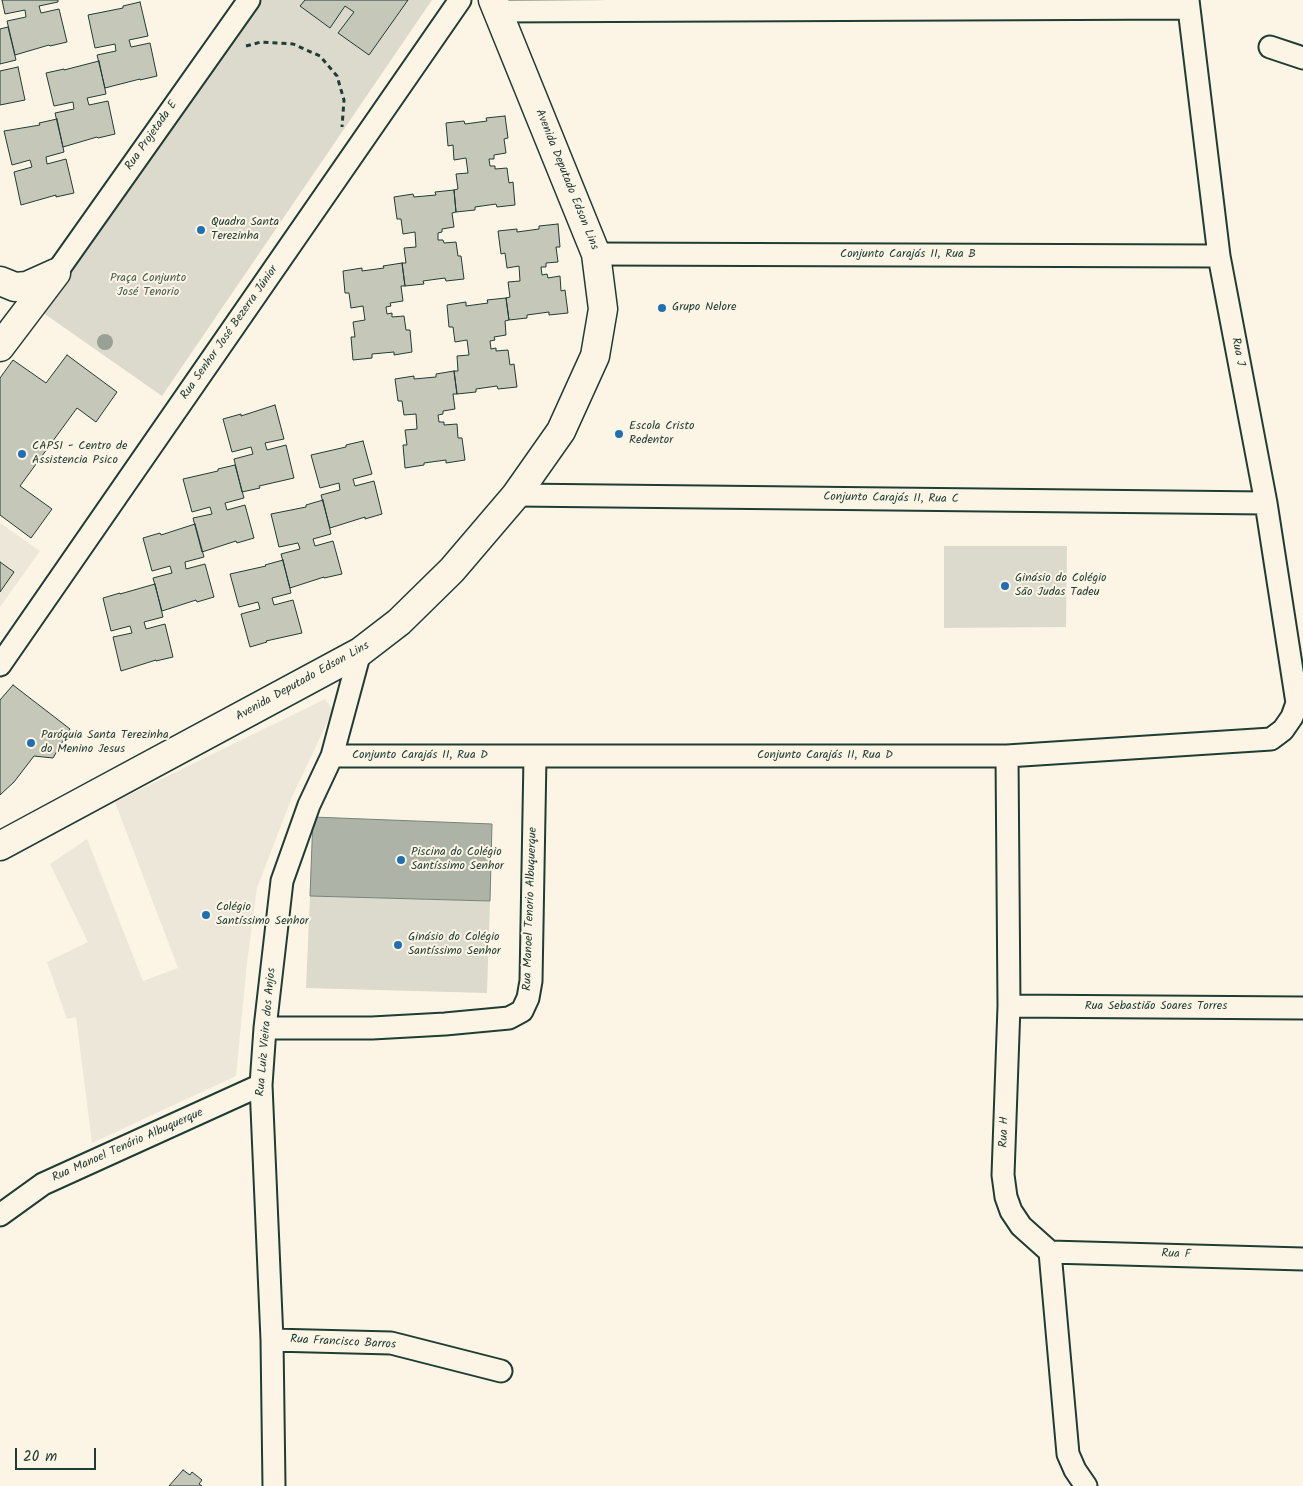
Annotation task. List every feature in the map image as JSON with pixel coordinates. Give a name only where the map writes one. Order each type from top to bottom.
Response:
[{"type":"street","name":"Rua Projetada E","points":[[56,273],[249,0]]},
{"type":"street","name":"Rua Senhor José Bezerra Júnior","points":[[0,665],[460,0]]},
{"type":"street","points":[[495,6],[1188,4]]},
{"type":"street","name":"Rua J","points":[[1188,4],[1219,256],[1266,504],[1297,703]]},
{"type":"street","name":"Avenida Deputado Edson Lins","points":[[0,846],[360,652],[399,622],[452,570],[516,495],[561,431],[595,356],[603,309],[596,254],[495,6]]},
{"type":"street","points":[[1270,47],[1303,58]]},
{"type":"street","name":"Conjunto Carajás II, Rua B","points":[[596,254],[1219,256]]},
{"type":"street","points":[[0,282],[16,287],[27,286],[56,273]]},
{"type":"street","points":[[0,347],[56,273]]},
{"type":"street","name":"Conjunto Carajás II, Rua C","points":[[516,495],[1266,504]]},
{"type":"street","name":"Rua Luiz Vieira dos Anjos","points":[[274,1486],[272,1340],[261,1085],[265,1028],[282,881],[310,805],[332,756],[360,652]]},
{"type":"street","name":"Conjunto Carajás II, Rua D","points":[[332,756],[1007,756],[1271,739],[1283,730],[1292,717],[1297,703]]},
{"type":"street","name":"Rua H","points":[[1007,756],[1009,1006],[1003,1175],[1006,1197],[1011,1211],[1021,1226],[1050,1252]]},
{"type":"street","name":"Rua Manoel Tenorio Albuquerque","points":[[265,1028],[372,1028],[445,1024],[509,1018],[522,1011],[528,998],[531,981],[535,757]]},
{"type":"street","name":"Rua Sebastião Soares Torres","points":[[1009,1006],[1303,1008]]},
{"type":"street","name":"Rua Manoel Tenório Albuquerque","points":[[0,1215],[43,1184],[261,1085]]},
{"type":"street","points":[[1050,1252],[1068,1454],[1075,1470],[1086,1486]]},
{"type":"street","name":"Rua F","points":[[1050,1252],[1303,1259]]},
{"type":"street","name":"Rua Francisco Barros","points":[[272,1340],[391,1343],[501,1371]]},
{"type":"path","points":[[243,47],[261,42],[293,44],[320,56],[338,76],[344,100],[342,135]]},
{"type":"shaded area","points":[[0,523],[40,551],[0,607]]},
{"type":"shaded area","name":"Colégio Santíssimo Senhor","points":[[325,699],[333,710],[292,797],[257,888],[247,963],[236,1076],[92,1143],[76,1017],[67,1019],[47,962],[88,942],[50,864],[87,839],[143,981],[178,968],[115,802]]},
{"type":"shaded area","name":"Piscina do Colégio Santíssimo Senhor","points":[[313,817],[492,824],[490,901],[310,896]]},
{"type":"green space","name":"Praça Conjunto José Tenorio","points":[[262,0],[432,0],[162,396],[39,310]]},
{"type":"green space","name":"Ginásio do Colégio São Judas Tadeu","points":[[944,546],[1067,546],[1066,627],[944,628]]},
{"type":"green space","name":"Ginásio do Colégio Santíssimo Senhor","points":[[310,896],[490,901],[487,993],[306,988]]},
{"type":"building","points":[[2,0],[58,0],[58,2],[39,6],[41,13],[59,9],[67,42],[15,55],[7,21],[26,17],[25,10],[5,14]]},
{"type":"building","points":[[305,0],[408,0],[369,55],[338,33],[354,12],[345,6],[330,28],[300,6]]},
{"type":"building","points":[[140,2],[148,36],[129,40],[131,47],[150,43],[157,76],[105,88],[97,55],[116,51],[115,44],[95,48],[88,15],[123,8],[123,6]]},
{"type":"building","points":[[8,27],[16,60],[0,64],[0,29]]},
{"type":"building","points":[[99,61],[106,94],[87,98],[89,105],[108,101],[115,134],[63,147],[55,113],[74,109],[73,102],[54,106],[46,73]]},
{"type":"building","points":[[18,67],[25,100],[0,105],[0,71]]},
{"type":"building","points":[[505,116],[508,138],[504,139],[506,153],[494,155],[494,159],[489,159],[490,166],[495,166],[495,169],[507,168],[509,183],[513,182],[515,205],[497,207],[496,204],[475,207],[475,210],[456,212],[454,190],[458,189],[456,174],[468,173],[466,158],[454,160],[453,145],[448,146],[446,123],[464,121],[465,124],[487,121],[486,118]]},
{"type":"building","points":[[57,119],[64,152],[46,157],[47,164],[66,159],[74,193],[56,197],[56,195],[21,205],[14,172],[32,167],[30,160],[12,165],[4,131],[40,125],[39,123]]},
{"type":"building","points":[[454,190],[456,212],[452,213],[454,227],[442,229],[442,232],[438,233],[438,240],[443,240],[444,243],[456,242],[458,256],[461,256],[464,279],[446,281],[445,278],[423,281],[424,284],[405,286],[402,263],[406,263],[404,248],[416,247],[415,232],[403,234],[401,219],[397,219],[394,197],[413,194],[414,197],[436,195],[435,192]]},
{"type":"building","points":[[558,224],[560,247],[556,247],[558,262],[546,263],[546,267],[541,267],[542,275],[547,274],[548,278],[560,276],[561,291],[565,290],[568,313],[549,315],[549,312],[527,315],[527,318],[509,320],[506,298],[510,297],[508,282],[520,281],[519,266],[507,268],[505,253],[501,254],[498,231],[517,229],[517,232],[539,229],[539,226]]},
{"type":"building","points":[[402,263],[405,286],[401,286],[403,301],[390,303],[391,306],[386,307],[387,314],[392,313],[392,317],[404,316],[406,330],[410,330],[412,352],[394,355],[394,352],[372,354],[372,358],[353,360],[351,337],[355,337],[353,322],[365,320],[363,306],[351,308],[349,293],[345,293],[343,271],[362,268],[362,271]]},
{"type":"building","points":[[506,298],[509,320],[505,321],[506,335],[494,337],[495,340],[490,341],[491,349],[496,348],[496,351],[508,350],[510,365],[514,364],[517,387],[498,389],[497,386],[476,389],[476,392],[457,394],[454,371],[458,371],[457,356],[469,355],[467,340],[455,342],[453,327],[449,327],[447,305],[466,302],[466,306],[488,303],[487,300]]},
{"type":"building","name":"CAPSI - Centro de Assistencia Psico","points":[[67,355],[117,392],[96,422],[77,408],[20,486],[52,509],[31,538],[0,515],[0,378],[13,360],[46,383]]},
{"type":"building","points":[[454,371],[457,394],[453,394],[455,409],[443,411],[443,414],[438,415],[439,422],[444,422],[444,425],[457,424],[458,438],[462,438],[465,460],[446,463],[446,460],[405,468],[403,445],[407,445],[405,430],[417,429],[416,414],[404,415],[402,401],[398,401],[395,379],[414,376],[414,379],[436,377],[436,374]]},
{"type":"building","points":[[275,405],[284,439],[265,443],[267,450],[286,445],[294,478],[242,492],[234,459],[253,454],[251,447],[232,452],[223,419],[241,414],[241,416]]},
{"type":"building","points":[[363,441],[372,474],[353,479],[355,486],[374,481],[382,514],[365,519],[365,517],[330,528],[321,495],[340,490],[339,483],[320,488],[311,455]]},
{"type":"building","points":[[235,465],[244,498],[225,503],[227,510],[245,505],[254,538],[237,543],[236,541],[202,552],[193,518],[212,514],[210,507],[192,512],[183,479]]},
{"type":"building","points":[[323,500],[331,534],[313,539],[315,546],[333,541],[342,574],[324,577],[290,588],[281,554],[300,549],[298,543],[279,547],[271,514],[306,507],[306,505]]},
{"type":"building","points":[[195,524],[204,557],[185,562],[186,569],[205,564],[214,597],[197,602],[196,600],[162,611],[153,578],[172,573],[170,566],[152,571],[143,538],[160,533],[161,535]]},
{"type":"building","points":[[283,560],[291,593],[272,598],[274,605],[293,600],[302,633],[266,641],[250,647],[241,614],[260,609],[258,602],[239,607],[230,574]]},
{"type":"building","points":[[0,562],[14,572],[0,592]]},
{"type":"building","points":[[155,584],[163,617],[144,622],[146,629],[165,624],[173,657],[156,660],[121,671],[113,637],[132,633],[130,626],[111,631],[103,598]]},
{"type":"building","name":"Paróquia Santa Terezinha do Menino Jesus","points":[[13,685],[70,729],[53,758],[34,756],[14,782],[0,795],[0,700]]},
{"type":"building","points":[[183,1470],[190,1475],[192,1472],[202,1480],[199,1484],[202,1486],[169,1486]]},
{"type":"place","name":"Quadra Santa Terezinha","points":[[201,230]]},
{"type":"place","name":"Grupo Nelore","points":[[662,308]]},
{"type":"place","name":"Escola Cristo Redentor","points":[[619,434]]},
{"type":"place","name":"CAPSI - Centro de Assistencia Psico","points":[[22,454]]},
{"type":"place","name":"Ginásio do Colégio São Judas Tadeu","points":[[1005,586]]},
{"type":"place","name":"Paróquia Santa Terezinha do Menino Jesus","points":[[31,743]]},
{"type":"place","name":"Piscina do Colégio Santíssimo Senhor","points":[[401,860]]},
{"type":"place","name":"Colégio Santíssimo Senhor","points":[[206,915]]},
{"type":"place","name":"Ginásio do Colégio Santíssimo Senhor","points":[[398,945]]}]
